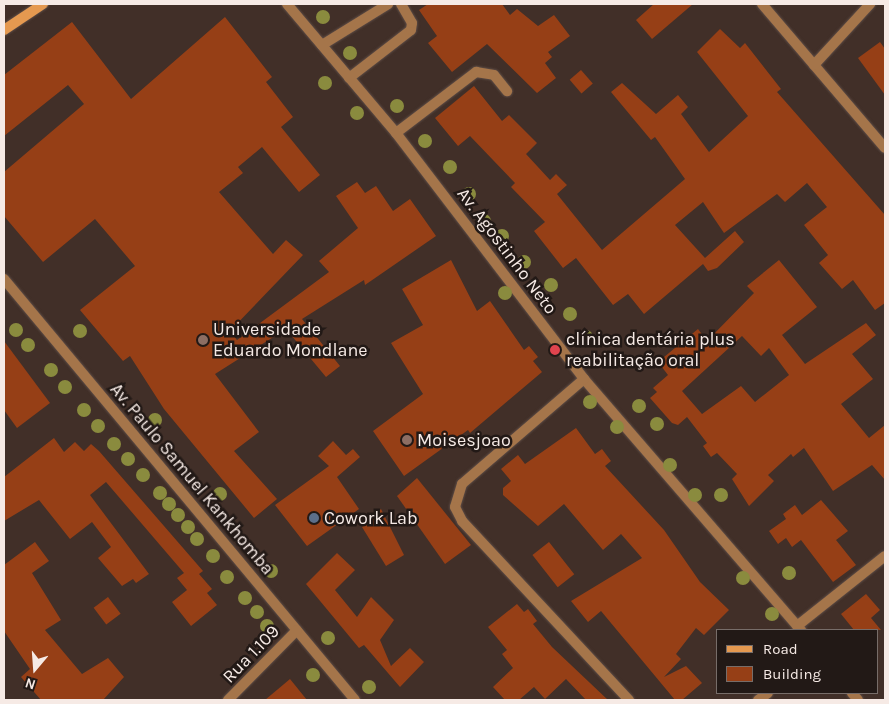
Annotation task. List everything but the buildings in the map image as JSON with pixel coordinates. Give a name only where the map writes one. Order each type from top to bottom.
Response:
[{"type":"street","points":[[4,30],[43,4]]},
{"type":"street","name":"Av. Agostinho Neto","points":[[287,4],[396,133],[584,378],[799,628]]},
{"type":"street","points":[[322,46],[388,4]]},
{"type":"street","points":[[349,78],[411,30],[412,24],[401,4]]},
{"type":"street","points":[[762,4],[885,148]]},
{"type":"street","points":[[814,65],[870,4]]},
{"type":"street","points":[[396,133],[476,72],[494,75],[507,91]]},
{"type":"street","name":"Av. Paulo Samuel Kankhomba","points":[[4,279],[355,700]]},
{"type":"street","points":[[584,378],[462,484],[455,507],[462,521],[629,700]]},
{"type":"street","points":[[799,628],[885,556]]},
{"type":"street","name":"Rua 1.109","points":[[228,700],[297,630]]},
{"type":"place","name":"Universidade Eduardo Mondlane","points":[[203,340]]},
{"type":"place","name":"clínica dentária plus reabilitação oral","points":[[555,350]]},
{"type":"place","name":"Moisesjoao","points":[[407,440]]},
{"type":"place","name":"Cowork Lab","points":[[314,518]]}]
